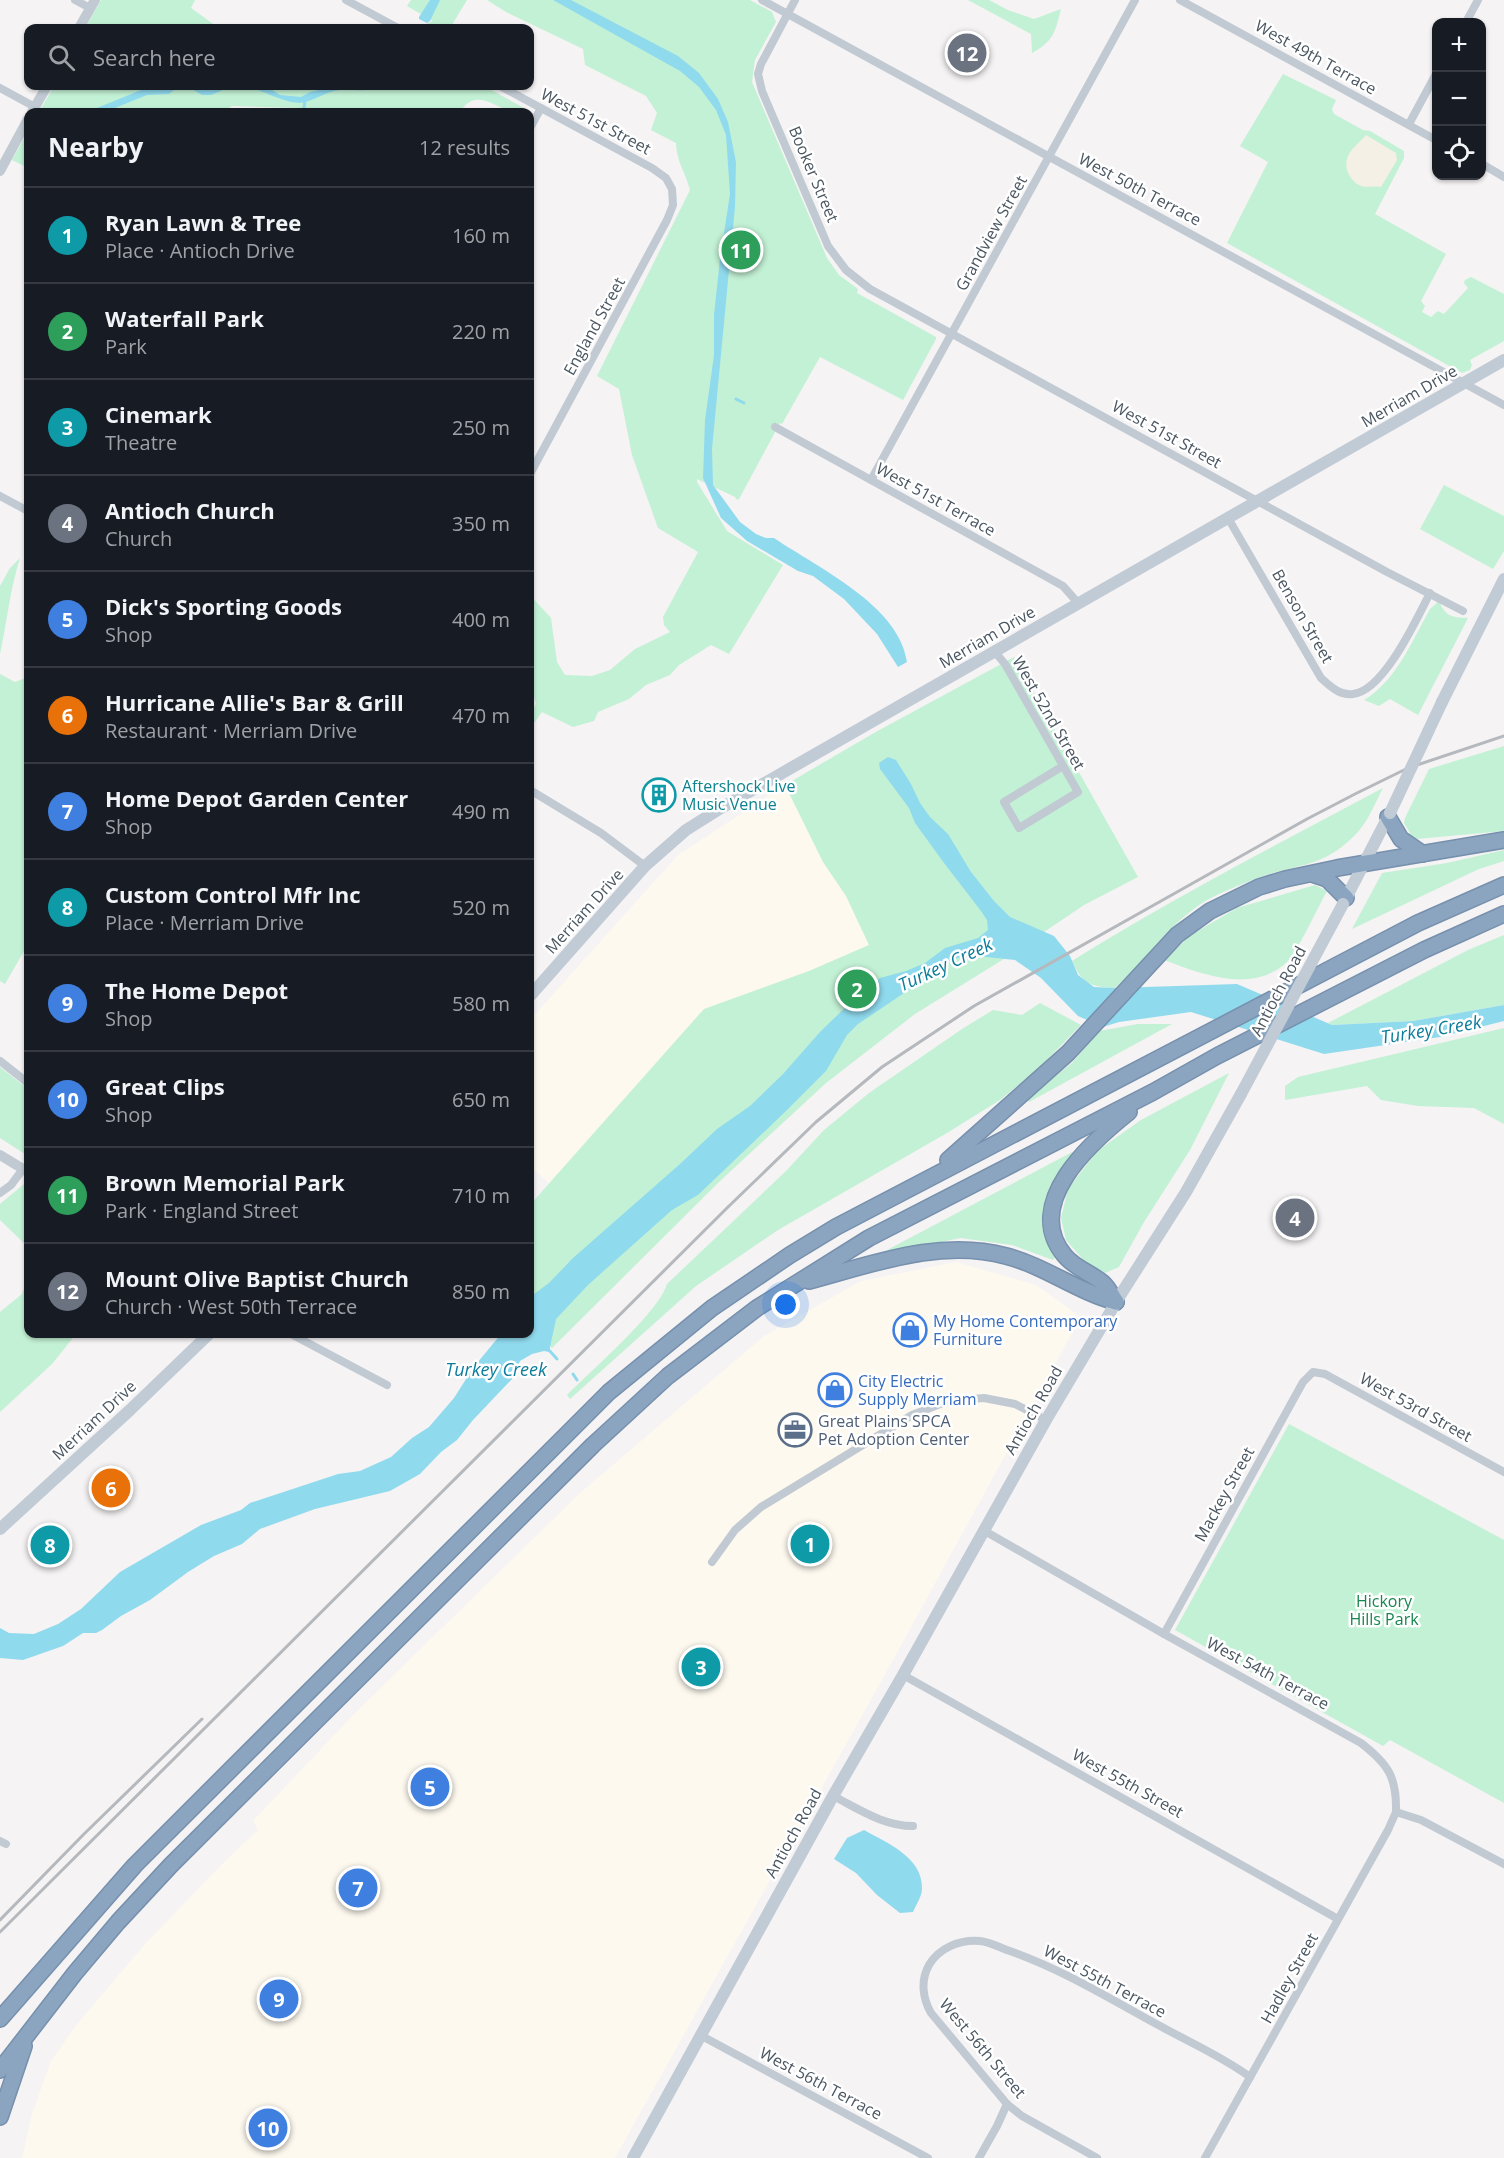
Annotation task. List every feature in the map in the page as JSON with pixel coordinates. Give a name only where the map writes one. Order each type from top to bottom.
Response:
[{"type":"highway","points":[[1389,815],[1401,839],[1423,854]]},
{"type":"highway","points":[[929,1176],[1050,1071],[1162,950],[1193,923],[1259,887],[1312,874],[1504,840]]},
{"type":"highway","points":[[1312,874],[1327,879],[1344,901]]},
{"type":"highway","points":[[0,2019],[135,1865],[609,1392],[737,1289],[836,1227],[929,1176],[1396,935],[1454,906],[1504,885]]},
{"type":"highway","points":[[0,2070],[89,1956],[171,1865],[593,1445],[668,1376],[757,1308],[880,1233],[1424,950],[1504,914]]},
{"type":"highway","points":[[1116,1302],[1104,1284],[1066,1259],[1053,1237],[1053,1208],[1063,1182],[1082,1154],[1096,1139],[1153,1092]]},
{"type":"highway","points":[[791,1286],[928,1251],[962,1250],[1006,1256],[1095,1296],[1116,1302]]},
{"type":"highway","points":[[0,2117],[29,2032]]},
{"type":"main road","name":"Merriam Drive","points":[[534,991],[645,866],[686,830],[1504,360]]},
{"type":"main road","name":"Antioch Road","points":[[633,2158],[983,1530],[1116,1302],[1186,1192],[1241,1094],[1365,864],[1442,702],[1504,579]]},
{"type":"main road","name":"Merriam Drive","points":[[0,1529],[205,1338]]},
{"type":"street","points":[[75,0],[92,4],[81,24]]},
{"type":"street","points":[[346,0],[391,24]]},
{"type":"street","name":"West 50th Terrace","points":[[762,0],[1504,405]]},
{"type":"street","points":[[787,14],[795,0]]},
{"type":"street","name":"Grandview Street","points":[[871,480],[1135,0]]},
{"type":"street","name":"West 49th Terrace","points":[[1180,0],[1432,137]]},
{"type":"street","points":[[1468,18],[1478,0]]},
{"type":"street","name":"Booker Street","points":[[787,14],[758,70],[762,91],[828,246],[837,260],[858,281]]},
{"type":"street","points":[[1409,124],[1432,83]]},
{"type":"street","points":[[0,88],[31,108]]},
{"type":"street","points":[[35,108],[45,90]]},
{"type":"street","name":"West 51st Street","points":[[507,90],[652,168],[666,178],[672,189]]},
{"type":"street","points":[[534,121],[541,108]]},
{"type":"street","points":[[0,171],[24,126]]},
{"type":"street","points":[[1486,166],[1504,177]]},
{"type":"street","name":"England Street","points":[[534,467],[667,220],[673,205],[672,189]]},
{"type":"street","name":"West 51st Street","points":[[858,281],[1402,581],[1463,611]]},
{"type":"street","name":"West 51st Terrace","points":[[775,427],[1063,586],[1078,603]]},
{"type":"street","points":[[0,496],[24,509]]},
{"type":"street","name":"Benson Street","points":[[1228,518],[1321,678],[1344,694],[1359,693],[1371,686],[1380,676],[1402,644],[1430,593]]},
{"type":"street","name":"West 52nd Street","points":[[995,652],[1005,664],[1078,792],[1019,828],[1004,802],[1063,766]]},
{"type":"street","points":[[534,792],[601,833],[645,866]]},
{"type":"street","points":[[0,1061],[24,1080]]},
{"type":"street","points":[[0,1155],[24,1169]]},
{"type":"street","points":[[0,1193],[24,1172]]},
{"type":"street","points":[[299,1338],[387,1385]]},
{"type":"street","name":"West 53rd Street","points":[[1313,1372],[1325,1374],[1504,1472]]},
{"type":"street","name":"Mackey Street","points":[[1164,1634],[1303,1382],[1313,1372]]},
{"type":"street","points":[[712,1562],[735,1530],[762,1507],[918,1412],[948,1401],[984,1398],[1015,1404],[1046,1420]]},
{"type":"street","name":"West 54th Terrace","points":[[983,1530],[1361,1743],[1379,1757],[1388,1768],[1395,1786],[1396,1812]]},
{"type":"street","name":"West 55th Street","points":[[903,1675],[1338,1919]]},
{"type":"street","points":[[833,1796],[884,1822],[896,1826],[913,1826]]},
{"type":"street","points":[[1396,1812],[1421,1820],[1504,1864]]},
{"type":"street","name":"Hadley Street","points":[[1205,2158],[1396,1812]]},
{"type":"street","name":"West 55th Terrace","points":[[940,1952],[949,1947],[983,1941],[1026,1956],[1075,1979],[1250,2077]]},
{"type":"street","name":"West 56th Street","points":[[940,1952],[928,1966],[923,1988],[925,2003],[943,2028],[1007,2104],[1022,2116],[1097,2158]]},
{"type":"street","name":"West 56th Terrace","points":[[700,2035],[928,2158]]},
{"type":"street","points":[[979,2158],[998,2126],[1007,2104]]},
{"type":"shaded area","points":[[785,785],[823,862],[846,896],[869,945],[700,1013],[549,1183],[534,1170],[534,1016],[678,855]]},
{"type":"shaded area","points":[[956,1262],[1036,1285],[1081,1317],[615,2158],[22,2158],[32,2114],[51,2061],[77,2024],[146,1943],[258,1830],[253,1821],[356,1712],[580,1493],[764,1336],[861,1281]]},
{"type":"green space","points":[[101,0],[195,0],[191,8],[213,24],[87,24]]},
{"type":"green space","points":[[411,0],[467,0],[452,24],[426,24],[433,21],[407,6]]},
{"type":"green space","points":[[487,0],[750,0],[772,12],[776,22],[755,60],[752,82],[827,258],[839,275],[858,289],[857,293],[936,337],[903,400],[820,357],[782,424],[780,423],[739,499],[697,479],[727,531],[783,565],[729,654],[711,645],[679,665],[670,675],[646,685],[629,699],[598,712],[594,721],[573,727],[542,712],[534,723],[536,704],[534,697],[534,599],[551,618],[557,662],[565,675],[592,676],[610,670],[635,649],[670,632],[664,625],[663,617],[698,552],[658,528],[632,455],[619,389],[597,376],[690,190],[676,143],[651,130],[657,113],[646,96],[585,65],[583,49],[506,12]]},
{"type":"green space","points":[[968,0],[989,0],[1008,10],[1034,19],[1061,9],[1049,40],[1032,53],[1031,34]]},
{"type":"green space","points":[[1283,74],[1336,100],[1332,109],[1334,114],[1404,151],[1404,158],[1375,214],[1446,254],[1421,301],[1425,306],[1422,312],[1431,317],[1438,311],[1444,314],[1468,288],[1464,283],[1471,277],[1504,294],[1504,341],[1470,360],[1472,365],[1470,370],[1462,373],[1227,243],[1268,162],[1240,146]]},
{"type":"green space","points":[[52,90],[491,90],[524,108],[502,108],[479,100],[466,104],[463,108],[232,106],[229,108],[41,108]]},
{"type":"green space","points":[[24,138],[24,166],[12,160]]},
{"type":"green space","points":[[1444,485],[1504,516],[1504,551],[1493,569],[1420,529]]},
{"type":"green space","points":[[20,558],[0,654],[0,586],[10,568]]},
{"type":"green space","points":[[1439,601],[1450,615],[1468,618],[1418,715],[1390,699],[1379,706],[1364,700],[1375,692],[1394,671],[1430,609]]},
{"type":"green space","points":[[1014,657],[1138,877],[1084,905],[1007,957],[915,1014],[826,1083],[719,1182],[552,1348],[534,1332],[534,1200],[704,1009],[809,971],[869,945],[846,896],[823,862],[785,785],[874,733]]},
{"type":"green space","points":[[0,674],[15,682],[24,679],[24,951],[5,984],[0,981]]},
{"type":"green space","points":[[1504,746],[1504,831],[1417,839],[1409,835],[1404,823],[1405,818],[1429,769]]},
{"type":"green space","points":[[1383,788],[1362,827],[1341,847],[1311,863],[1259,878],[1207,900],[1181,919],[1115,988],[1088,983],[1076,969],[1072,961],[1148,915]]},
{"type":"green space","points":[[1504,850],[1504,861],[1479,869],[1352,929],[1382,873],[1447,863]]},
{"type":"green space","points":[[1315,885],[1327,891],[1290,958],[1272,972],[1258,978],[1226,978],[1194,971],[1164,960],[1191,935],[1237,908]]},
{"type":"green space","points":[[1504,935],[1504,1005],[1413,1021],[1332,1025],[1328,1023],[1468,950]]},
{"type":"green space","points":[[1040,1003],[1081,1025],[1038,1069],[1000,1100],[778,1230],[696,1286],[570,1399],[567,1395],[638,1325],[661,1296],[667,1284],[786,1171],[824,1130],[869,1093],[993,1010],[1022,1015]]},
{"type":"green space","points":[[1138,1024],[1172,1024],[1029,1102],[1027,1099],[1072,1063],[1099,1031]]},
{"type":"green space","points":[[1504,1028],[1504,1124],[1474,1108],[1418,1106],[1381,1100],[1367,1086],[1285,1100],[1285,1086],[1298,1077]]},
{"type":"green space","points":[[0,1067],[24,1086],[24,1153],[0,1138]]},
{"type":"green space","points":[[1229,1073],[1190,1150],[1144,1222],[1119,1267],[1105,1273],[1087,1264],[1066,1240],[1061,1218],[1068,1189],[1097,1151],[1141,1120]]},
{"type":"green space","points":[[1074,1151],[1056,1180],[1046,1202],[1046,1240],[1056,1256],[1053,1260],[1012,1245],[960,1238],[896,1252],[887,1250]]},
{"type":"green space","points":[[24,1184],[24,1243],[0,1220],[0,1204]]},
{"type":"green space","points":[[24,1288],[24,1338],[73,1338],[52,1364],[0,1412],[0,1312],[22,1294]]},
{"type":"green space","name":"Hickory Hills Park","points":[[1289,1424],[1504,1540],[1504,1803],[1390,1740],[1383,1746],[1175,1630]]},
{"type":"sand","points":[[1366,135],[1396,153],[1397,160],[1381,187],[1359,185],[1347,170],[1349,154]]},
{"type":"water","points":[[430,0],[440,0],[427,23],[419,17]]},
{"type":"water","points":[[553,0],[571,0],[678,56],[699,73],[718,99],[728,122],[736,162],[735,207],[712,449],[713,485],[740,522],[756,534],[774,538],[833,575],[873,606],[889,623],[901,642],[907,662],[898,667],[877,634],[844,599],[813,576],[798,571],[747,541],[721,518],[703,478],[705,420],[714,355],[714,315],[730,194],[726,135],[716,110],[699,87],[680,71]]},
{"type":"water","points":[[141,90],[174,90],[169,94],[147,95],[115,108],[97,108]]},
{"type":"water","points":[[193,90],[223,90],[211,95],[202,95]]},
{"type":"water","points":[[257,90],[272,90],[280,95],[301,97],[319,90],[345,90],[335,91],[300,103],[287,101]]},
{"type":"water","name":"Turkey Creek","points":[[888,757],[896,760],[920,803],[930,817],[948,834],[971,872],[994,901],[1010,917],[1054,936],[1070,956],[1078,975],[1094,987],[1237,984],[1332,1025],[1413,1021],[1504,1005],[1504,1021],[1440,1037],[1324,1054],[1191,1012],[1119,1022],[1103,1027],[1078,1016],[1041,978],[1015,960],[967,955],[940,964],[922,981],[858,1024],[847,1035],[826,1071],[786,1111],[698,1195],[672,1210],[588,1285],[556,1319],[549,1352],[532,1354],[520,1361],[512,1379],[457,1440],[441,1452],[420,1474],[390,1491],[315,1509],[260,1529],[242,1544],[214,1556],[150,1600],[96,1633],[83,1633],[63,1646],[23,1660],[0,1658],[0,1628],[9,1633],[34,1634],[58,1624],[81,1609],[120,1572],[201,1525],[241,1510],[250,1503],[338,1474],[360,1471],[391,1457],[412,1438],[429,1427],[454,1398],[473,1368],[498,1338],[534,1338],[534,1294],[549,1283],[573,1258],[717,1129],[750,1106],[854,999],[880,978],[925,963],[945,948],[978,938],[988,930],[987,920],[915,823],[909,808],[880,769],[879,763]]},
{"type":"water","points":[[864,1830],[902,1852],[917,1868],[922,1889],[913,1912],[900,1913],[877,1895],[856,1873],[834,1859],[847,1838]]},
{"type":"waterway","points":[[304,108],[305,99]]},
{"type":"waterway","points":[[736,399],[744,403]]},
{"type":"waterway","name":"Turkey Creek","points":[[548,1349],[557,1359]]},
{"type":"waterway","points":[[573,1374],[577,1380]]},
{"type":"railway","points":[[0,1932],[728,1207],[816,1122],[882,1067],[974,1006],[1307,819],[1408,768],[1504,736]]},
{"type":"railway","points":[[0,1920],[202,1719]]},
{"type":"place","name":"Mount Olive Baptist Church","points":[[967,53]]},
{"type":"place","name":"Brown Memorial Park","points":[[741,250]]},
{"type":"place","name":"Aftershock Live Music Venue","points":[[659,795]]},
{"type":"place","name":"Waterfall Park","points":[[857,989]]},
{"type":"place","name":"Antioch Church","points":[[1295,1218]]},
{"type":"place","name":"My Home Contemporary Furniture","points":[[910,1330]]},
{"type":"place","name":"City Electric Supply Merriam","points":[[835,1390]]},
{"type":"place","name":"Great Plains SPCA Pet Adoption Center","points":[[795,1430]]},
{"type":"place","name":"Hurricane Allie's Bar & Grill","points":[[111,1488]]},
{"type":"place","name":"Ryan Lawn & Tree","points":[[810,1544]]},
{"type":"place","name":"Custom Control Mfr Inc","points":[[50,1545]]},
{"type":"place","name":"Cinemark","points":[[701,1667]]},
{"type":"place","name":"Dick's Sporting Goods","points":[[430,1787]]},
{"type":"place","name":"Home Depot Garden Center","points":[[358,1888]]},
{"type":"place","name":"The Home Depot","points":[[279,1999]]},
{"type":"place","name":"Great Clips","points":[[268,2128]]}]
